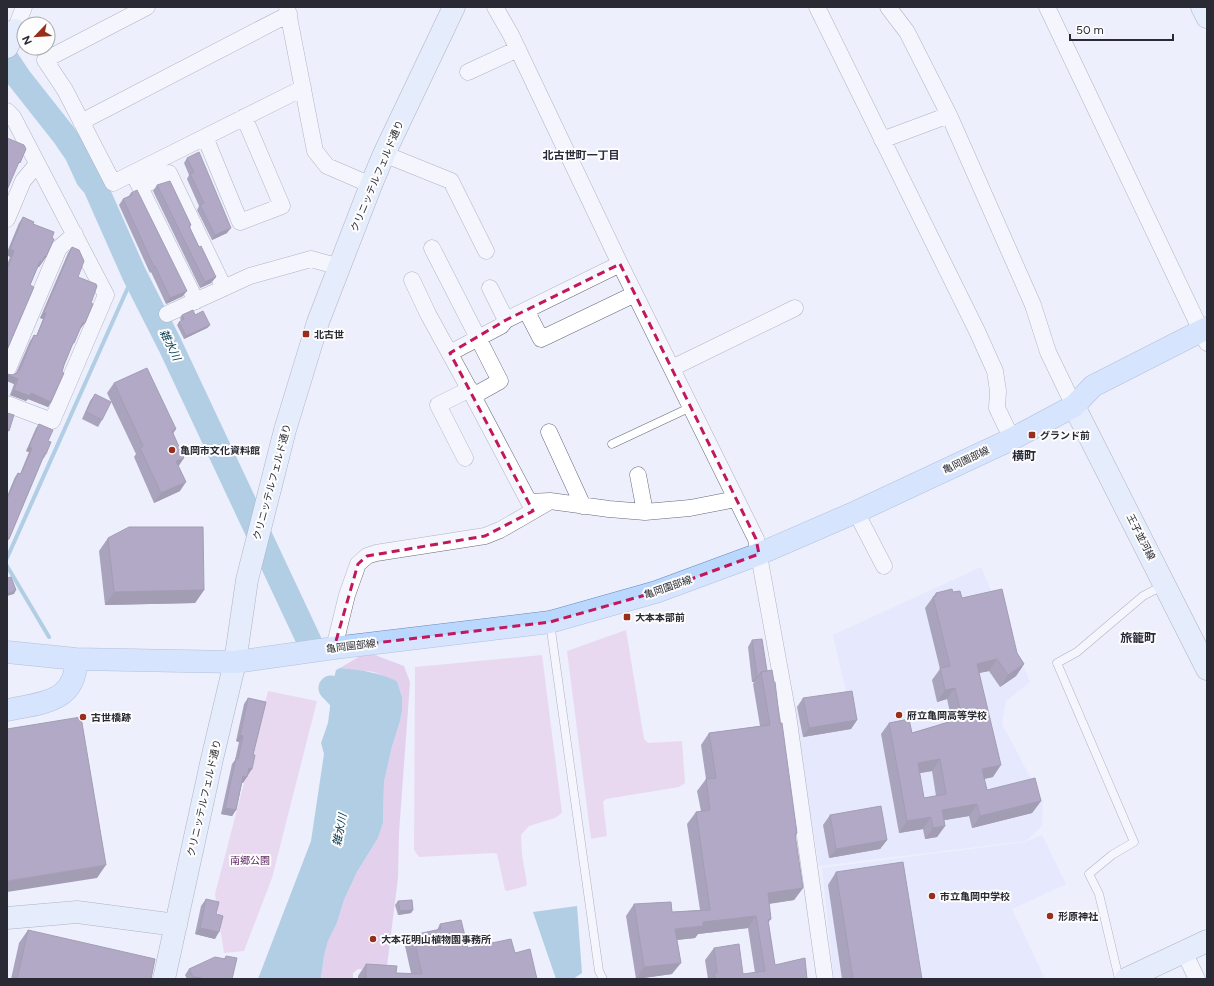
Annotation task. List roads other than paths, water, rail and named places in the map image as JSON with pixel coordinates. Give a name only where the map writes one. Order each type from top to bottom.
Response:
[{"type":"main road","name":"亀岡園部線","points":[[7,652],[76,660],[235,662],[334,648],[550,622],[656,592],[759,554],[856,512],[1012,439],[1074,406],[1093,386],[1205,335]]},
{"type":"main road","points":[[7,710],[58,698],[66,691],[72,682],[76,670],[76,660]]},
{"type":"street","points":[[11,38],[24,7]]},
{"type":"street","points":[[147,7],[45,60],[65,90],[113,183],[169,173],[224,288]]},
{"type":"street","name":"クリニッテルフェルド通り","points":[[164,979],[212,759],[235,662],[247,580],[285,430],[318,322],[371,185],[384,154],[454,7]]},
{"type":"street","points":[[494,7],[518,49],[620,264],[756,539],[788,715],[825,979]]},
{"type":"street","points":[[817,7],[978,331],[995,371],[998,391],[997,408],[1012,439]]},
{"type":"street","points":[[1047,7],[1205,335]]},
{"type":"street","points":[[1202,7],[1207,17]]},
{"type":"street","points":[[897,10],[949,115],[1033,305],[1048,352],[1074,406]]},
{"type":"street","points":[[81,122],[288,11],[315,151],[327,166],[371,185]]},
{"type":"street","points":[[468,72],[518,49]]},
{"type":"street","points":[[136,180],[205,137],[303,88]]},
{"type":"street","points":[[7,111],[13,117],[106,295],[52,421],[7,404]]},
{"type":"street","points":[[882,140],[949,115]]},
{"type":"street","points":[[205,137],[240,222],[282,206],[244,117]]},
{"type":"street","points":[[384,154],[451,181],[486,251]]},
{"type":"street","points":[[7,219],[24,181],[37,164]]},
{"type":"street","points":[[136,180],[196,301]]},
{"type":"street","points":[[7,371],[59,248],[75,234]]},
{"type":"street","points":[[432,248],[500,381],[438,405],[465,458]]},
{"type":"street","points":[[167,314],[250,276],[311,259],[340,267]]},
{"type":"street","points":[[450,353],[501,326],[506,320],[620,264]]},
{"type":"street","points":[[412,280],[428,314],[472,392],[529,502],[550,501],[645,512],[690,508],[736,499]]},
{"type":"street","points":[[490,288],[506,320]]},
{"type":"street","points":[[526,310],[541,339],[635,294]]},
{"type":"street","points":[[672,368],[795,308]]},
{"type":"street","name":"王子並河線","points":[[1074,406],[1207,669]]},
{"type":"street","points":[[549,432],[583,506]]},
{"type":"street","points":[[638,475],[645,512]]},
{"type":"street","points":[[334,648],[347,595],[358,564],[367,556],[376,553],[485,536],[500,530],[550,501]]},
{"type":"street","points":[[856,512],[884,566]]},
{"type":"street","points":[[7,918],[77,912],[176,925]]},
{"type":"street","points":[[1126,979],[1207,941]]},
{"type":"street","points":[[1184,952],[1197,979]]},
{"type":"lane","points":[[612,444],[691,407]]},
{"type":"lane","points":[[1119,979],[1098,894],[1089,874],[1112,855],[1134,842],[1057,663],[1077,652],[1143,596],[1165,584]]},
{"type":"lane","points":[[550,622],[599,971],[603,979]]},
{"type":"water","points":[[340,668],[376,673],[397,681],[402,697],[400,721],[384,782],[383,823],[378,838],[357,872],[344,900],[337,923],[328,941],[324,956],[321,979],[258,979],[311,841],[324,754],[321,743],[328,723],[336,670]]},
{"type":"water","points":[[577,906],[582,973],[573,979],[556,979],[533,912]]},
{"type":"waterway","name":"雑水川","points":[[7,60],[19,78],[64,135],[77,154],[88,178],[95,186],[134,274],[170,345],[310,643]]},
{"type":"waterway","points":[[7,558],[134,274]]},
{"type":"waterway","points":[[7,566],[49,637]]},
{"type":"waterway","name":"雑水川","points":[[331,688],[357,715]]},
{"type":"place","name":"北古世","points":[[306,334]]},
{"type":"place","name":"グランド前","points":[[1032,435]]},
{"type":"place","name":"亀岡市文化資料館","points":[[172,450]]},
{"type":"place","name":"大本本部前","points":[[627,617]]},
{"type":"place","name":"府立亀岡高等学校","points":[[899,715]]},
{"type":"place","name":"古世橋跡","points":[[83,717]]},
{"type":"place","name":"市立亀岡中学校","points":[[932,896]]},
{"type":"place","name":"形原神社","points":[[1050,916]]},
{"type":"place","name":"大本花明山植物園事務所","points":[[373,939]]},
{"type":"district","name":"北古世町一丁目","points":[[581,155]]},
{"type":"district","name":"横町","points":[[1024,456]]},
{"type":"district","name":"旅籠町","points":[[1138,638]]},
{"type":"park label","name":"南郷公園","points":[[250,860]]}]
